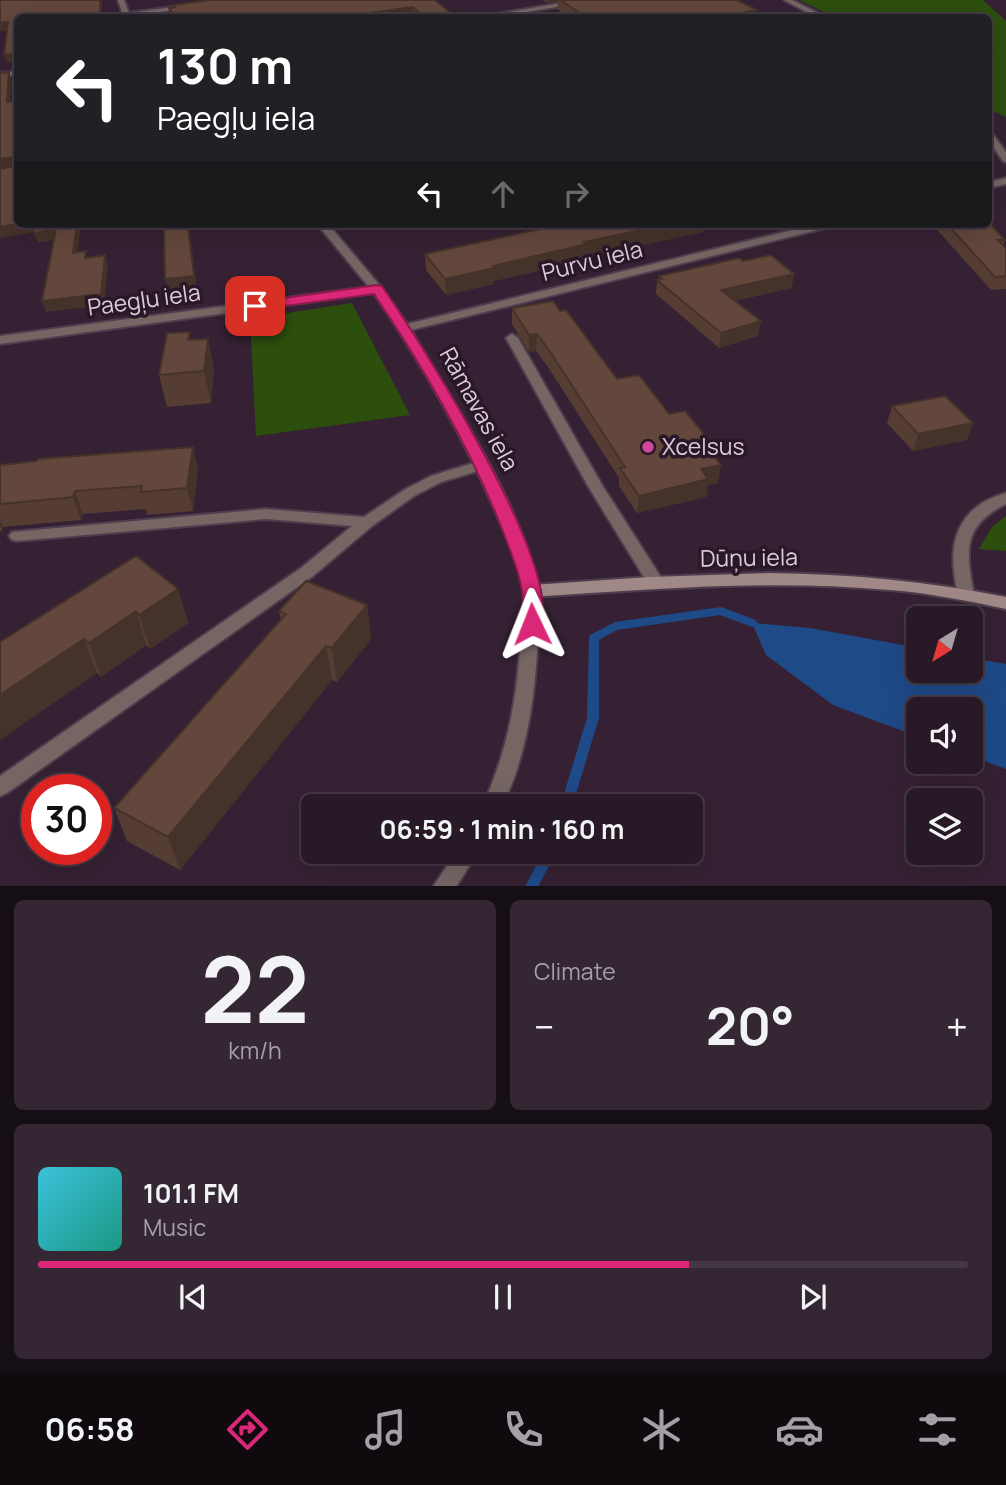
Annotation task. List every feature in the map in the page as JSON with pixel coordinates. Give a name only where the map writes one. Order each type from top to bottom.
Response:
[{"type":"main road","name":"Dūņu iela","points":[[532,592],[656,583],[785,579],[882,584],[1002,601]]},
{"type":"street","points":[[501,14],[594,0]]},
{"type":"street","points":[[787,0],[817,14]]},
{"type":"street","points":[[141,14],[202,5]]},
{"type":"street","points":[[992,139],[1006,159]]},
{"type":"street","name":"Rāmavas iela","points":[[325,228],[377,289],[404,328],[483,466],[519,548],[532,592],[528,677],[519,733],[498,794]]},
{"type":"street","name":"Purvu iela","points":[[404,328],[814,228]]},
{"type":"street","name":"Paegļu iela","points":[[0,340],[377,289]]},
{"type":"street","points":[[512,338],[589,487],[656,583]]},
{"type":"street","points":[[0,787],[307,572],[367,522],[436,479],[483,466]]},
{"type":"street","points":[[966,594],[959,541],[966,524],[983,509],[1006,498]]},
{"type":"street","points":[[17,536],[266,514],[367,522]]},
{"type":"street","points":[[444,886],[459,864]]},
{"type":"green space","points":[[799,0],[983,0],[1006,21],[1006,117],[992,110],[992,14],[829,14]]},
{"type":"green space","points":[[352,303],[410,415],[256,436],[250,319]]},
{"type":"green space","points":[[1006,516],[1006,551],[979,549],[992,527]]},
{"type":"water","points":[[752,623],[810,628],[906,646],[906,683],[983,683],[984,660],[1006,664],[1006,769],[983,760],[983,697],[906,697],[906,732],[833,705],[766,655]]},
{"type":"building","points":[[0,0],[100,0],[100,14],[14,14],[14,54],[4,55],[8,22],[0,23]]},
{"type":"building","points":[[211,0],[435,0],[452,14],[421,14],[413,7],[361,14],[173,14],[169,8],[175,7],[173,5]]},
{"type":"building","points":[[560,0],[737,0],[757,10],[745,12],[749,14],[581,14]]},
{"type":"building","points":[[9,72],[7,102],[14,101],[14,157],[0,159],[0,73]]},
{"type":"building","points":[[14,166],[14,225],[0,227],[0,169]]},
{"type":"building","points":[[992,226],[1005,240],[998,240],[1006,248],[1006,276],[995,277],[951,228]]},
{"type":"building","points":[[33,228],[76,228],[73,253],[86,251],[85,258],[105,255],[101,294],[42,301],[56,229],[34,233]]},
{"type":"building","points":[[164,228],[188,228],[194,276],[165,279]]},
{"type":"building","points":[[545,228],[652,228],[584,242],[587,244],[445,279],[425,254]]},
{"type":"building","points":[[771,255],[794,274],[721,290],[761,321],[721,333],[657,280],[662,279],[659,276],[739,258],[743,261]]},
{"type":"building","points":[[553,301],[560,311],[566,310],[617,379],[639,375],[669,414],[685,411],[712,444],[706,446],[721,465],[701,469],[708,479],[639,496],[620,468],[625,467],[549,350],[537,334],[529,335],[512,308]]},
{"type":"building","points":[[190,332],[188,340],[208,339],[204,371],[159,375],[167,333]]},
{"type":"building","points":[[945,396],[973,423],[918,434],[892,406]]},
{"type":"building","points":[[193,447],[187,488],[141,492],[142,486],[75,491],[73,497],[0,504],[0,465],[38,459]]},
{"type":"building","points":[[136,556],[178,589],[139,615],[136,611],[89,643],[84,639],[0,695],[0,642]]},
{"type":"building","points":[[306,581],[367,605],[332,648],[326,646],[168,837],[114,808],[286,614],[279,611]]},
{"type":"waterway","points":[[570,794],[593,718],[594,638],[615,626],[721,611],[752,623]]},
{"type":"waterway","points":[[532,886],[543,864]]},
{"type":"place","name":"Xcelsus","points":[[648,447]]},
{"type":"route","points":[[255,306],[377,289],[404,328],[483,466],[519,548],[532,592],[532,624]]}]
